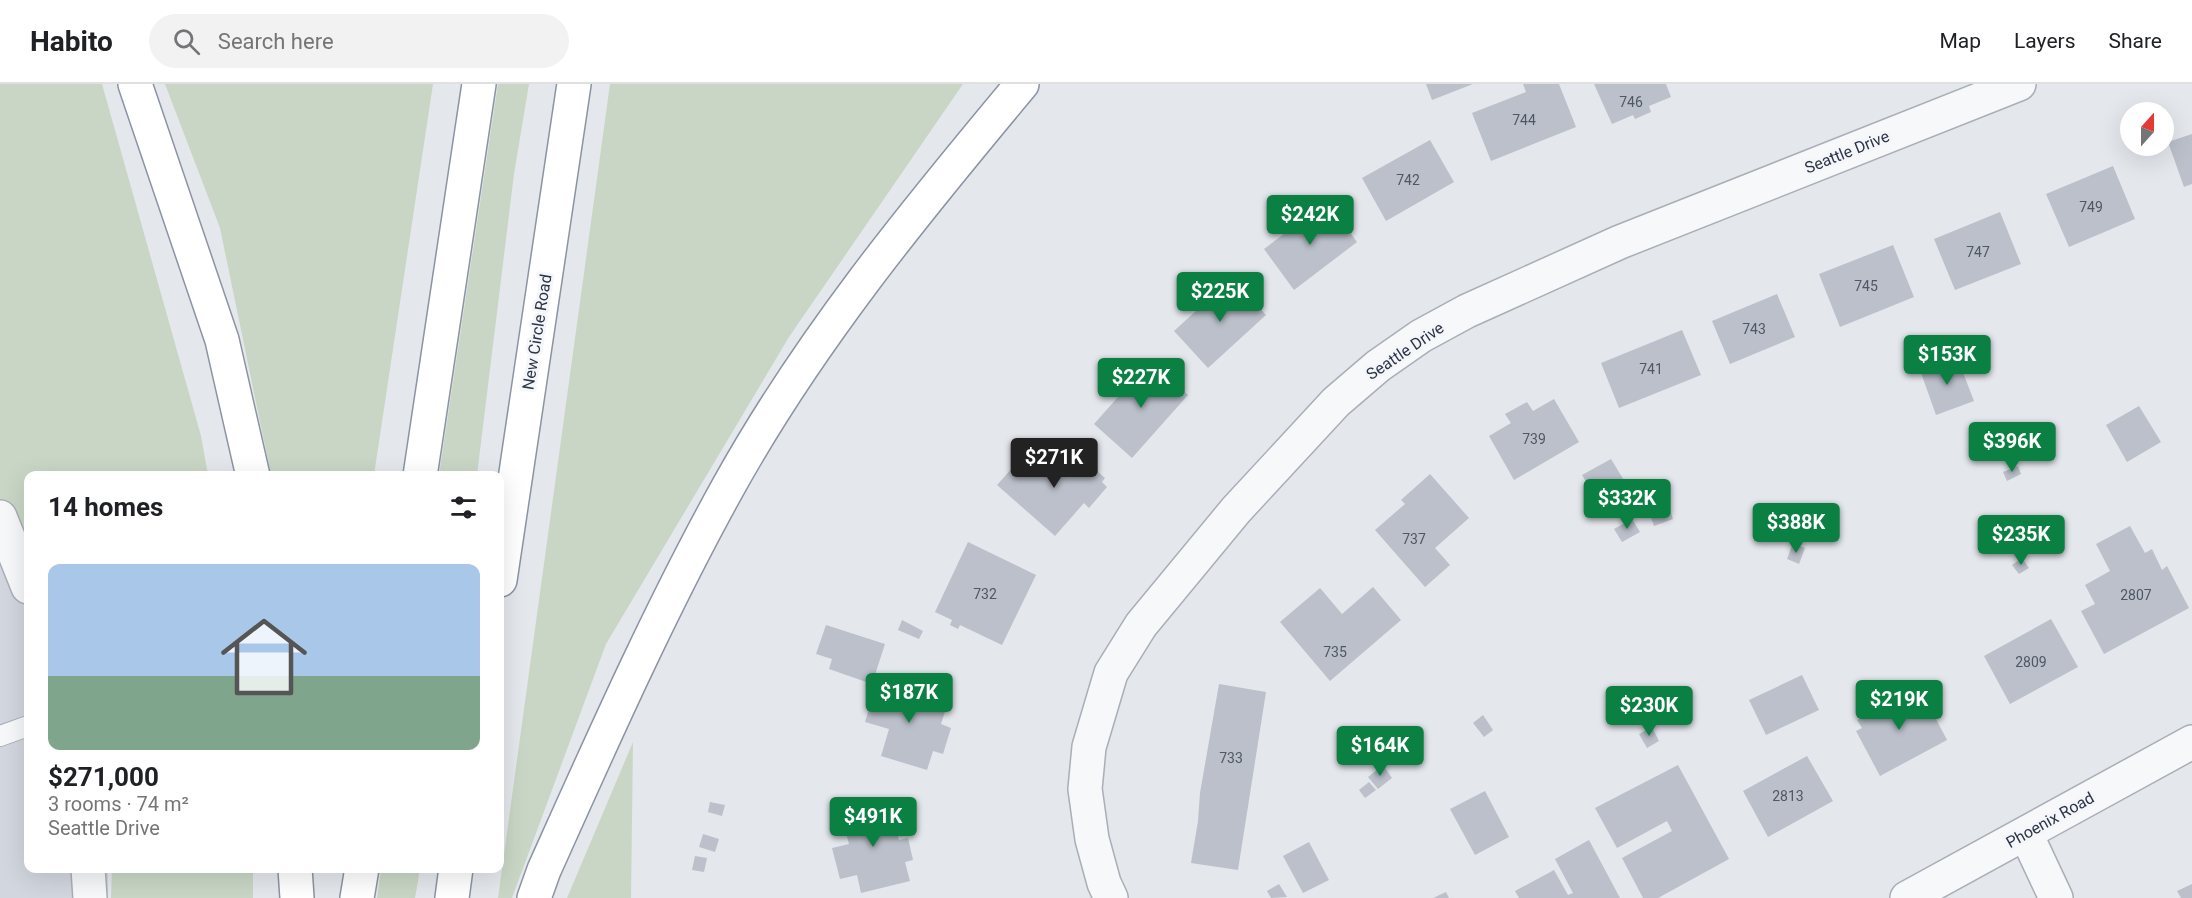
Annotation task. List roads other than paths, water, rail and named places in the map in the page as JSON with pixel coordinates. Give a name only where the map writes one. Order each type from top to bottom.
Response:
[{"type":"highway","points":[[135,84],[222,340],[252,471]]},
{"type":"highway","points":[[421,471],[479,84]]},
{"type":"highway","name":"New Circle Road","points":[[504,553],[574,84]]},
{"type":"highway","points":[[534,898],[544,870],[639,660],[727,488],[788,390],[861,281],[1022,84]]},
{"type":"highway","points":[[295,873],[297,898]]},
{"type":"highway","points":[[357,898],[361,873]]},
{"type":"highway","points":[[452,898],[455,873]]},
{"type":"street","name":"Seattle Drive","points":[[1111,898],[1104,883],[1092,839],[1085,789],[1089,747],[1112,673],[1142,625],[1236,510],[1336,402],[1378,366],[1413,342],[1467,311],[1620,242],[2019,84]]},
{"type":"street","points":[[0,517],[24,577]]},
{"type":"street","name":"Phoenix Road","points":[[1906,898],[2192,742]]},
{"type":"street","points":[[2026,834],[2056,898]]},
{"type":"street","points":[[88,873],[90,898]]},
{"type":"lane","points":[[0,736],[24,727]]}]
